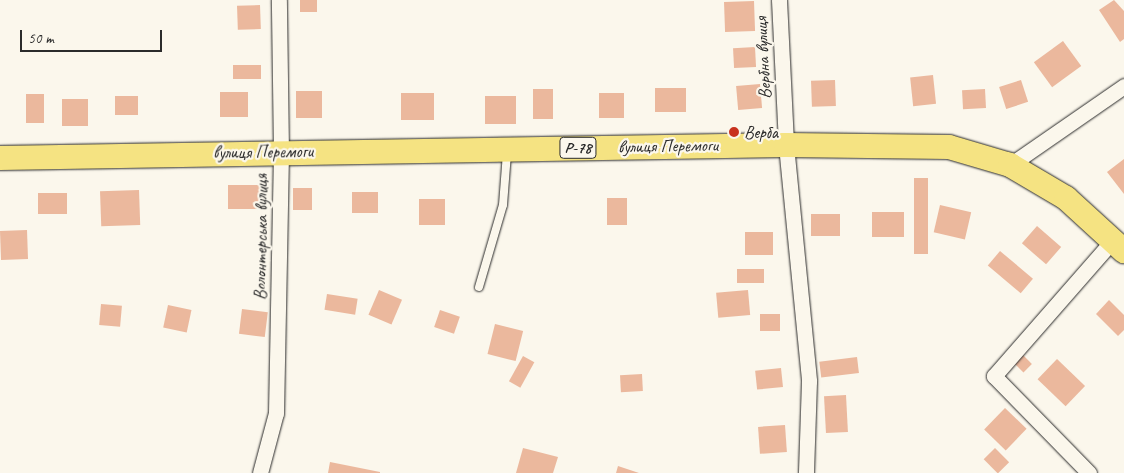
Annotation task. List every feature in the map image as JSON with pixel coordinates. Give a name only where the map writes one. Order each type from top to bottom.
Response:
[{"type":"main road","name":"вулиця Перемоги","points":[[0,158],[786,145],[949,147],[1010,165],[1066,198],[1118,246]]},
{"type":"street","name":"Волонтерська вулиця","points":[[260,473],[276,413],[281,152],[279,0]]},
{"type":"street","name":"Вербна вулиця","points":[[779,0],[786,145],[809,381],[806,473]]},
{"type":"street","points":[[1010,165],[1124,86]]},
{"type":"street","points":[[1089,473],[994,376],[1118,246]]},
{"type":"lane","points":[[479,288],[503,204],[508,149]]},
{"type":"building","points":[[300,0],[317,0],[317,12],[300,12]]},
{"type":"building","points":[[1114,0],[1124,11],[1124,39],[1120,42],[1099,10]]},
{"type":"building","points":[[754,1],[755,31],[725,32],[724,2]]},
{"type":"building","points":[[260,5],[261,29],[238,30],[237,6]]},
{"type":"building","points":[[1063,41],[1081,66],[1052,87],[1034,62]]},
{"type":"building","points":[[755,47],[756,67],[734,68],[733,48]]},
{"type":"building","points":[[233,65],[261,65],[261,79],[233,79]]},
{"type":"building","points":[[933,75],[936,104],[913,106],[910,77]]},
{"type":"building","points":[[835,80],[836,106],[812,107],[811,81]]},
{"type":"building","points":[[1021,80],[1028,102],[1006,109],[999,87]]},
{"type":"building","points":[[760,84],[762,108],[738,110],[736,86]]},
{"type":"building","points":[[655,88],[686,88],[686,112],[655,112]]},
{"type":"building","points":[[533,89],[553,89],[553,119],[533,119]]},
{"type":"building","points":[[985,89],[986,108],[963,109],[962,90]]},
{"type":"building","points":[[296,91],[322,91],[322,118],[296,118]]},
{"type":"building","points":[[220,92],[248,92],[248,117],[220,117]]},
{"type":"building","points":[[401,93],[434,93],[434,120],[401,120]]},
{"type":"building","points":[[599,93],[624,93],[624,118],[599,118]]},
{"type":"building","points":[[26,94],[44,94],[44,123],[26,123]]},
{"type":"building","points":[[115,96],[138,96],[138,115],[115,115]]},
{"type":"building","points":[[485,96],[516,96],[516,124],[485,124]]},
{"type":"building","points":[[62,99],[88,99],[88,126],[62,126]]},
{"type":"building","points":[[1124,159],[1124,194],[1107,172]]},
{"type":"building","points":[[914,178],[928,178],[928,254],[914,254]]},
{"type":"building","points":[[228,185],[265,185],[265,209],[228,209]]},
{"type":"building","points":[[293,188],[312,188],[312,210],[293,210]]},
{"type":"building","points":[[139,190],[140,225],[101,226],[100,191]]},
{"type":"building","points":[[352,192],[378,192],[378,213],[352,213]]},
{"type":"building","points":[[38,193],[67,193],[67,214],[38,214]]},
{"type":"building","points":[[607,198],[627,198],[627,225],[607,225]]},
{"type":"building","points":[[419,199],[445,199],[445,225],[419,225]]},
{"type":"building","points":[[940,205],[971,212],[965,239],[934,232]]},
{"type":"building","points":[[872,212],[904,212],[904,237],[872,237]]},
{"type":"building","points":[[811,214],[840,214],[840,236],[811,236]]},
{"type":"building","points":[[1037,226],[1061,247],[1046,264],[1022,243]]},
{"type":"building","points":[[27,230],[28,259],[1,260],[0,231]]},
{"type":"building","points":[[745,232],[773,232],[773,255],[745,255]]},
{"type":"building","points":[[1000,251],[1033,279],[1021,293],[988,266]]},
{"type":"building","points":[[737,269],[764,269],[764,283],[737,283]]},
{"type":"building","points":[[379,290],[402,300],[391,325],[368,315]]},
{"type":"building","points":[[748,290],[750,315],[718,318],[716,293]]},
{"type":"building","points":[[327,294],[358,299],[355,315],[324,310]]},
{"type":"building","points":[[1109,300],[1124,315],[1124,330],[1118,336],[1096,314]]},
{"type":"building","points":[[101,304],[122,306],[120,327],[99,325]]},
{"type":"building","points":[[168,305],[191,310],[187,332],[163,327]]},
{"type":"building","points":[[242,309],[268,312],[265,337],[239,334]]},
{"type":"building","points":[[440,310],[460,317],[454,334],[434,327]]},
{"type":"building","points":[[760,314],[780,314],[780,331],[760,331]]},
{"type":"building","points":[[495,324],[523,331],[516,361],[488,354]]},
{"type":"building","points":[[1022,354],[1032,364],[1023,372],[1014,362]]},
{"type":"building","points":[[523,356],[534,362],[520,388],[509,381]]},
{"type":"building","points":[[857,357],[859,373],[821,378],[819,362]]},
{"type":"building","points":[[1057,359],[1085,386],[1066,406],[1038,379]]},
{"type":"building","points":[[781,368],[783,387],[757,390],[755,371]]},
{"type":"building","points":[[642,374],[643,391],[621,392],[620,375]]},
{"type":"building","points":[[846,395],[848,432],[826,433],[824,396]]},
{"type":"building","points":[[1005,408],[1027,429],[1006,450],[984,430]]},
{"type":"building","points":[[785,425],[787,452],[760,454],[758,427]]},
{"type":"building","points":[[523,448],[558,457],[553,473],[516,473]]},
{"type":"building","points":[[995,448],[1009,462],[997,473],[984,459]]},
{"type":"building","points":[[330,462],[380,472],[380,473],[328,473]]},
{"type":"building","points":[[618,466],[639,473],[616,473]]},
{"type":"place","name":"Верба","points":[[734,132]]}]
